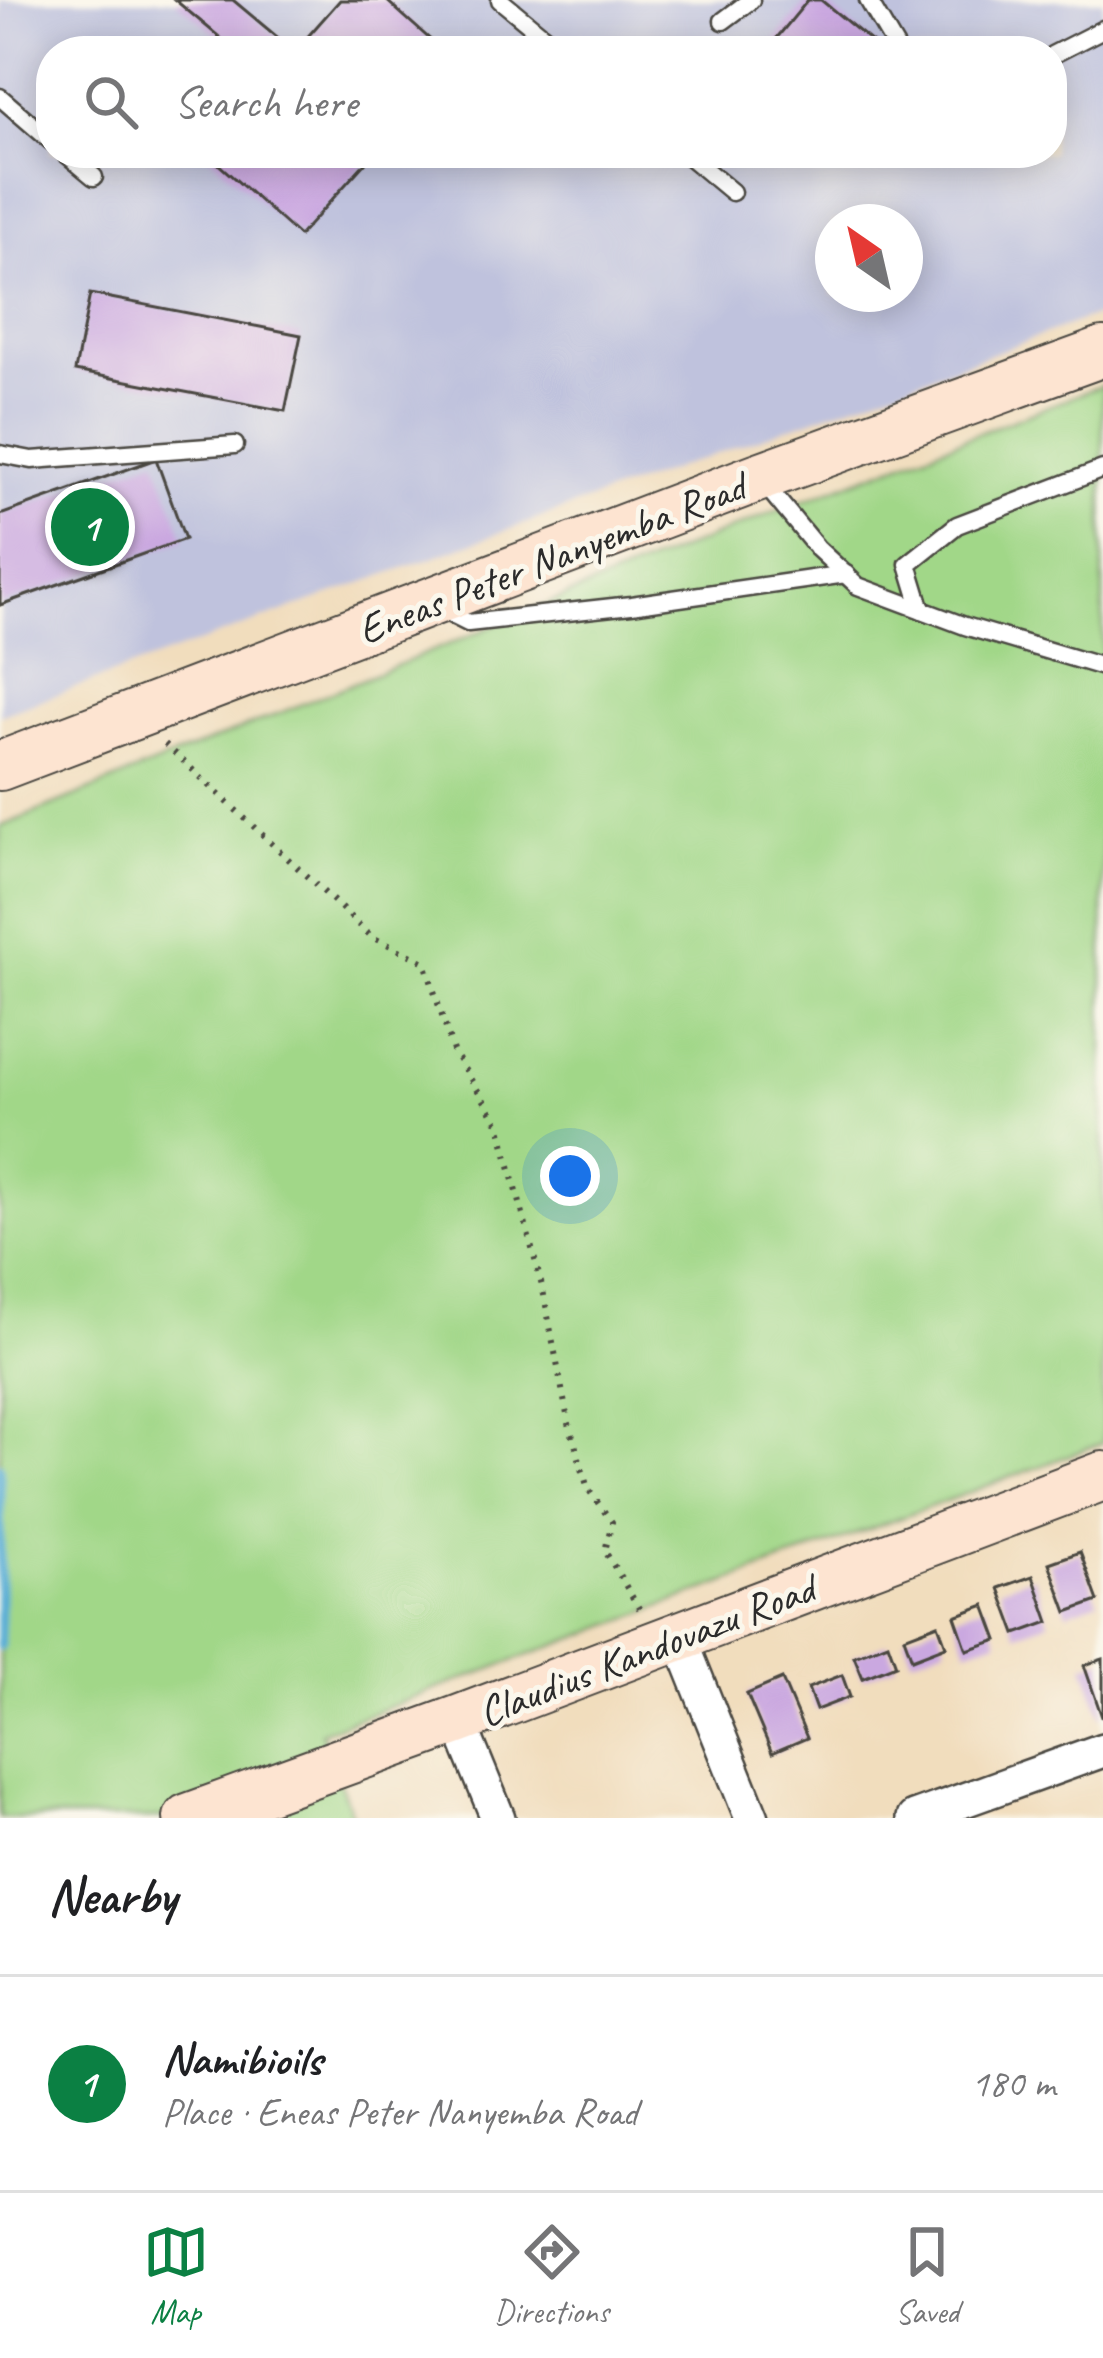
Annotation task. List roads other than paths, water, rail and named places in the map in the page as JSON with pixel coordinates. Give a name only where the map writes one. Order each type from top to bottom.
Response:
[{"type":"main road","name":"Eneas Peter Nanyemba Road","points":[[0,766],[1103,352]]},
{"type":"main road","name":"Claudius Kandovazu Road","points":[[188,1818],[1103,1476]]},
{"type":"street","points":[[671,1640],[752,1818]]},
{"type":"street","points":[[458,1720],[498,1818]]},
{"type":"street","points":[[914,1818],[1103,1750]]},
{"type":"lane","points":[[500,0],[544,36]]},
{"type":"lane","points":[[723,20],[751,0]]},
{"type":"lane","points":[[868,0],[889,36]]},
{"type":"lane","points":[[1067,47],[1103,29]]},
{"type":"lane","points":[[0,98],[36,128]]},
{"type":"lane","points":[[83,168],[94,177]]},
{"type":"lane","points":[[703,168],[732,192]]},
{"type":"lane","points":[[0,454],[32,460],[235,445]]},
{"type":"lane","points":[[922,610],[908,564],[957,525],[1103,469]]},
{"type":"lane","points":[[759,478],[817,548],[858,586],[1036,650],[1103,667]]},
{"type":"lane","points":[[428,603],[468,623],[846,574]]},
{"type":"waterway","points":[[0,1467],[0,1646]]},
{"type":"place","name":"Namibioils","points":[[90,527]]}]
